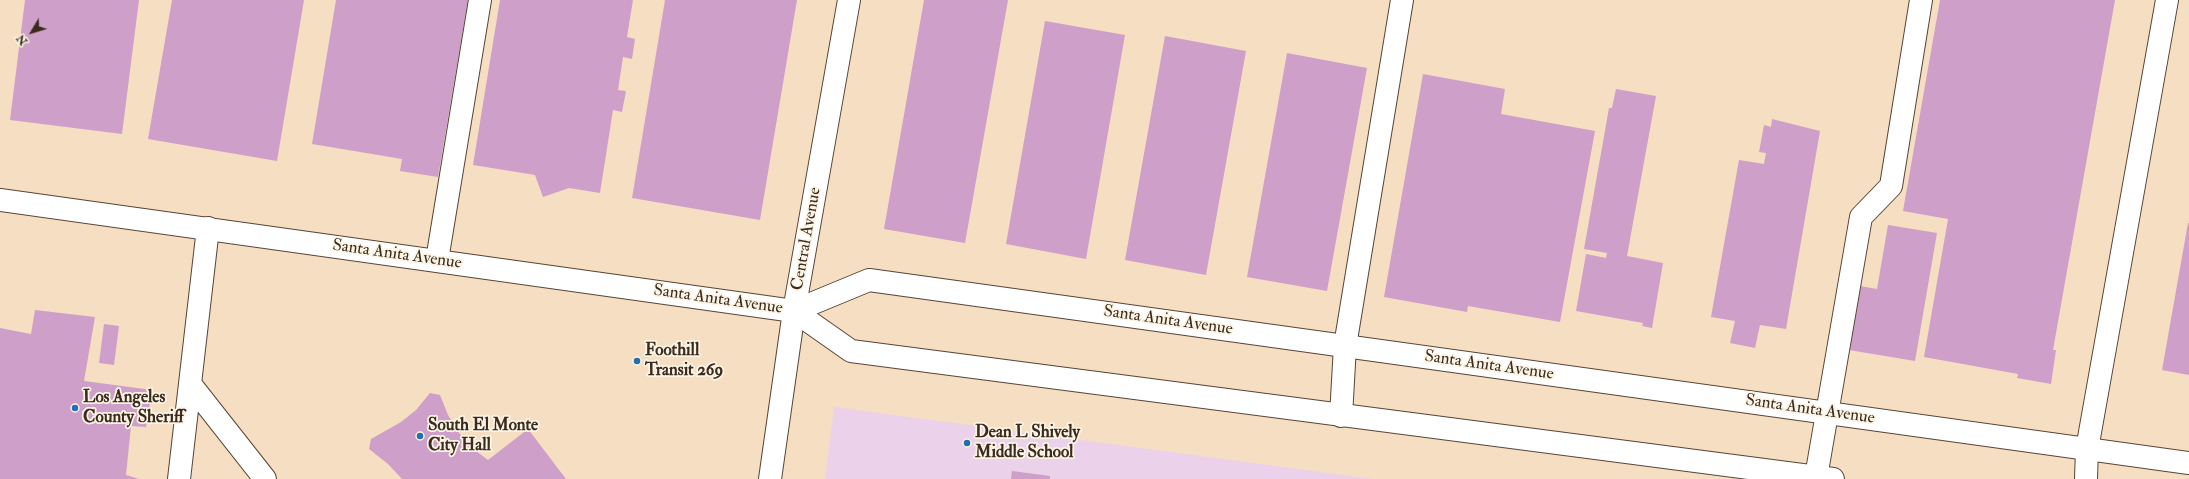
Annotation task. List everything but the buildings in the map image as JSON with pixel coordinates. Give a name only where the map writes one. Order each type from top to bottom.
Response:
[{"type":"main road","points":[[437,260],[480,0]]},
{"type":"main road","name":"Central Avenue","points":[[770,479],[794,311],[849,0]]},
{"type":"main road","points":[[1341,416],[1345,346],[1402,0]]},
{"type":"main road","points":[[1824,478],[1828,413],[1861,217],[1891,186],[1921,0]]},
{"type":"main road","points":[[2086,479],[2087,449],[2167,0]]},
{"type":"main road","name":"Santa Anita Avenue","points":[[0,200],[794,311],[851,351],[1824,478]]},
{"type":"main road","points":[[179,479],[208,228]]},
{"type":"main road","name":"Santa Anita Avenue","points":[[794,311],[869,280],[2189,463]]},
{"type":"main road","points":[[191,385],[265,479]]},
{"type":"shaded area","name":"Dean L Shively Middle School","points":[[834,407],[1373,479],[825,479]]},
{"type":"place","name":"Foothill Transit 269","points":[[637,361]]},
{"type":"place","name":"Los Angeles County Sheriff","points":[[75,408]]},
{"type":"place","name":"South El Monte City Hall","points":[[420,436]]},
{"type":"place","name":"Dean L Shively Middle School","points":[[967,443]]}]
